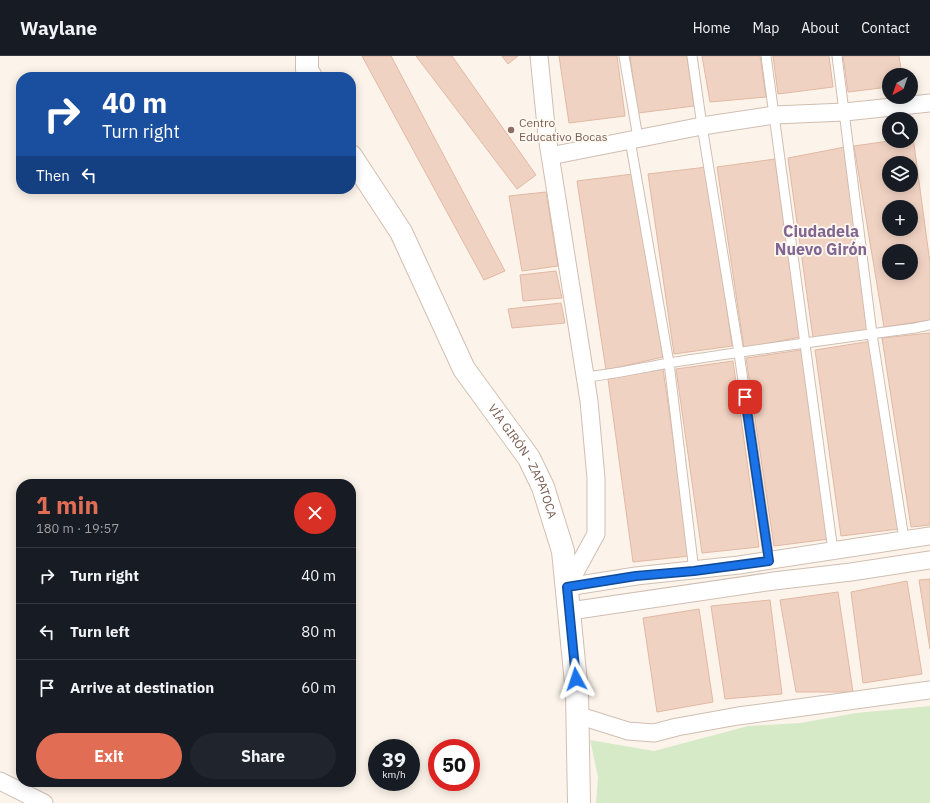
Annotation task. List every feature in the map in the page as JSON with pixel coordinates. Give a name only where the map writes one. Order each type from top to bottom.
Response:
[{"type":"main road","points":[[307,56],[308,72]]},
{"type":"main road","name":"VÍA GIRÓN - ZAPATOCA","points":[[356,164],[401,232],[464,369],[529,458],[543,487],[563,551],[570,611],[577,693],[578,803]]},
{"type":"street","points":[[539,56],[550,156],[586,377],[596,478],[596,534],[567,587]]},
{"type":"street","points":[[550,156],[702,126],[774,115],[844,112],[930,102]]},
{"type":"street","points":[[567,587],[636,576],[694,571],[769,561],[930,536]]},
{"type":"street","points":[[570,611],[930,560]]},
{"type":"street","points":[[577,715],[628,731],[654,733],[677,727],[738,716],[930,690]]},
{"type":"street","points":[[0,781],[44,803]]},
{"type":"lane","points":[[624,56],[634,139],[669,363],[694,571]]},
{"type":"lane","points":[[692,56],[739,353],[769,561]]},
{"type":"lane","points":[[766,56],[833,550]]},
{"type":"lane","points":[[837,56],[872,334],[904,539]]},
{"type":"lane","points":[[586,377],[609,375],[669,363],[806,342],[930,325]]},
{"type":"green space","points":[[930,706],[930,803],[596,803],[598,777],[590,740],[654,751],[748,726],[800,723],[856,713]]},
{"type":"building","points":[[362,56],[391,56],[505,271],[484,280]]},
{"type":"building","points":[[416,56],[452,56],[536,175],[517,189]]},
{"type":"building","points":[[502,56],[518,56],[508,64]]},
{"type":"building","points":[[559,56],[617,56],[625,116],[569,123]]},
{"type":"building","points":[[630,56],[687,56],[694,106],[638,113]]},
{"type":"building","points":[[702,56],[760,56],[766,97],[710,102]]},
{"type":"building","points":[[773,56],[829,56],[833,87],[778,94]]},
{"type":"building","points":[[843,56],[899,56],[901,68],[882,68],[882,88],[848,92]]},
{"type":"building","points":[[882,142],[882,148],[914,148],[916,156],[882,156],[882,192],[918,192],[918,174],[930,263],[930,320],[884,327],[854,146]]},
{"type":"building","points":[[845,147],[872,330],[813,338],[788,158]]},
{"type":"building","points":[[775,159],[800,337],[744,348],[717,167]]},
{"type":"building","points":[[707,167],[732,346],[674,354],[648,174]]},
{"type":"building","points":[[633,174],[663,357],[606,370],[577,181]]},
{"type":"building","points":[[546,192],[558,266],[522,271],[509,196]]},
{"type":"building","points":[[556,271],[562,298],[523,301],[520,275]]},
{"type":"building","points":[[561,303],[565,323],[512,328],[508,309]]},
{"type":"building","points":[[930,333],[930,525],[911,527],[882,338]]},
{"type":"building","points":[[872,341],[899,529],[841,536],[815,350]]},
{"type":"building","points":[[801,350],[829,539],[774,546],[746,358]]},
{"type":"building","points":[[733,361],[759,547],[702,553],[676,369]]},
{"type":"building","points":[[663,369],[690,556],[633,562],[608,379]]},
{"type":"building","points":[[930,579],[930,649],[919,580]]},
{"type":"building","points":[[907,581],[922,674],[863,683],[851,592]]},
{"type":"building","points":[[838,592],[853,692],[796,692],[780,600]]},
{"type":"building","points":[[770,600],[782,694],[725,699],[711,606]]},
{"type":"building","points":[[699,609],[713,702],[657,712],[643,618]]},
{"type":"place","name":"Centro Educativo Bocas","points":[[511,130]]},
{"type":"district","name":"Ciudadela Nuevo Girón","points":[[821,240]]},
{"type":"route","points":[[576,679],[567,587],[636,576],[694,571],[769,561],[745,397]]}]
